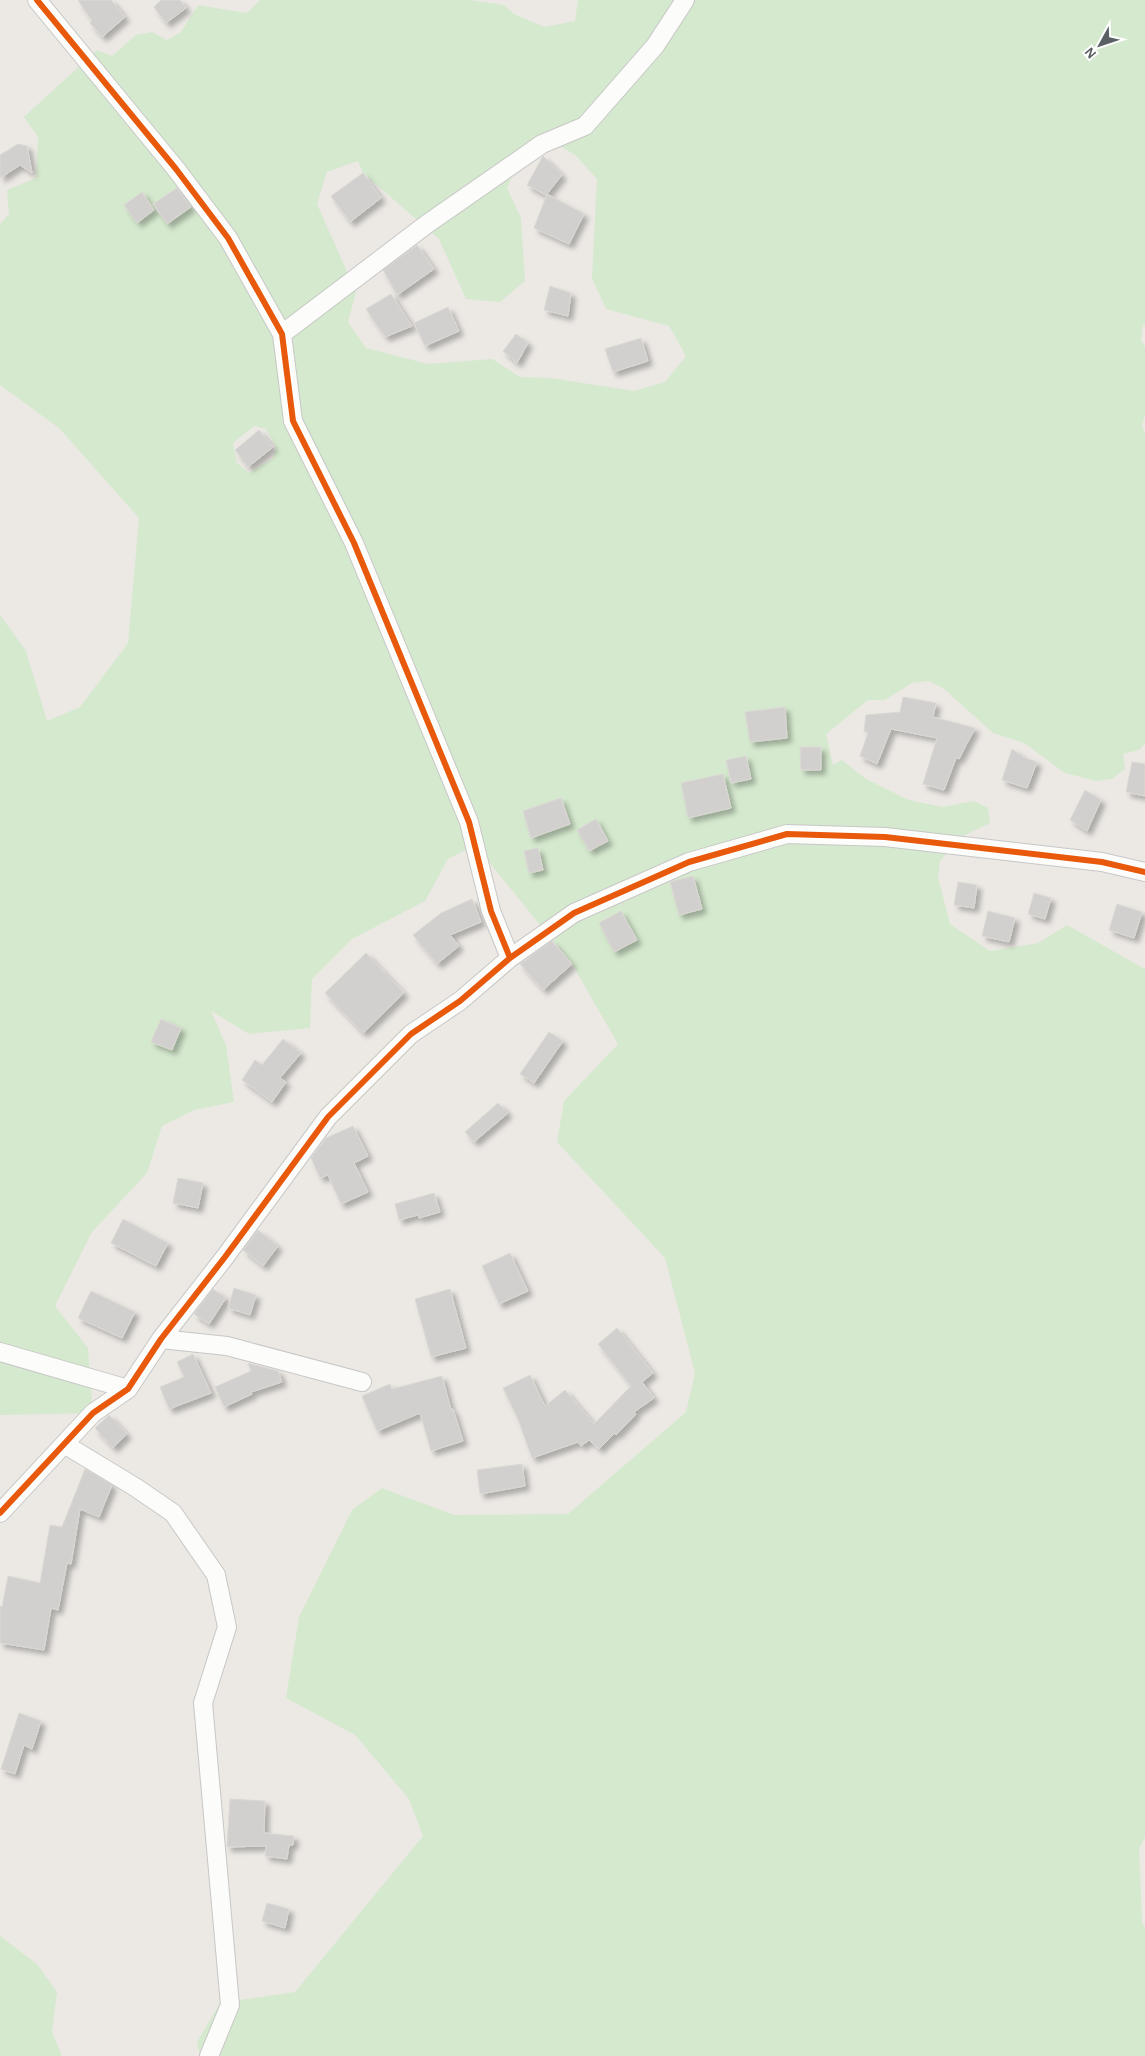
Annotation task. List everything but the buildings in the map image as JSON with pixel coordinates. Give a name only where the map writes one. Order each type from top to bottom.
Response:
[{"type":"street","points":[[37,0],[176,169],[228,238],[282,334],[293,421],[354,543],[469,822],[491,911],[510,958]]},
{"type":"street","points":[[282,334],[427,224],[542,144],[585,126],[655,46],[685,0]]},
{"type":"street","points":[[0,1513],[93,1414],[128,1388],[161,1339],[225,1257],[328,1117],[412,1034],[460,1001],[510,958],[574,913],[689,862],[787,834],[885,837],[1102,862],[1145,872]]},
{"type":"street","points":[[161,1339],[227,1346],[362,1382]]},
{"type":"street","points":[[0,1352],[128,1388]]},
{"type":"street","points":[[64,1444],[135,1487],[173,1513],[216,1575],[226,1627],[203,1703],[230,2005],[209,2056]]},
{"type":"green space","points":[[260,0],[470,0],[504,5],[514,14],[544,27],[575,21],[578,0],[1145,0],[1145,324],[1143,325],[1141,340],[1145,347],[1145,416],[1142,425],[1145,434],[1145,744],[1139,750],[1123,754],[1125,769],[1112,779],[1096,781],[1065,773],[1024,743],[993,733],[943,688],[928,681],[912,683],[885,700],[868,700],[826,734],[833,765],[842,760],[866,779],[909,800],[942,807],[974,801],[988,808],[990,823],[961,837],[940,861],[938,877],[950,924],[990,951],[1038,943],[1067,925],[1145,969],[1145,1837],[1139,1848],[1142,1923],[1145,1927],[1145,2056],[200,2056],[197,2042],[220,2003],[295,1992],[423,1836],[409,1799],[355,1735],[286,1698],[299,1617],[352,1510],[382,1488],[454,1515],[568,1514],[686,1412],[695,1373],[665,1258],[557,1142],[564,1101],[618,1044],[572,964],[475,845],[448,859],[425,901],[352,939],[312,979],[310,1028],[249,1034],[211,1011],[226,1045],[234,1102],[194,1110],[162,1126],[147,1173],[92,1232],[55,1306],[88,1348],[93,1413],[0,1415],[0,615],[26,651],[47,721],[80,707],[128,643],[139,518],[59,428],[0,385],[0,224],[9,214],[7,190],[36,178],[38,137],[24,117],[97,50],[112,56],[136,35],[152,32],[167,40],[181,32],[198,5],[247,13]],"holes":[[[546,137],[575,155],[597,179],[592,278],[606,309],[669,326],[686,356],[665,382],[634,391],[551,378],[520,377],[492,359],[428,364],[366,348],[348,322],[356,292],[317,204],[327,172],[358,161],[363,173],[439,239],[466,299],[500,302],[525,281],[521,218],[507,188],[519,159]],[[254,426],[266,429],[276,447],[273,458],[249,473],[237,463],[233,443]]]},
{"type":"green space","points":[[0,1936],[37,1964],[57,1992],[52,2032],[62,2056],[0,2056]]},
{"type":"cycle path","points":[[37,0],[176,169],[228,238],[282,334],[293,421],[354,543],[469,822],[491,911],[510,958]]},
{"type":"cycle path","points":[[0,1513],[93,1413],[128,1389],[161,1339],[225,1257],[328,1117],[411,1034],[460,1001],[510,958],[574,913],[689,862],[787,834],[885,837],[1102,862],[1145,872]]}]
